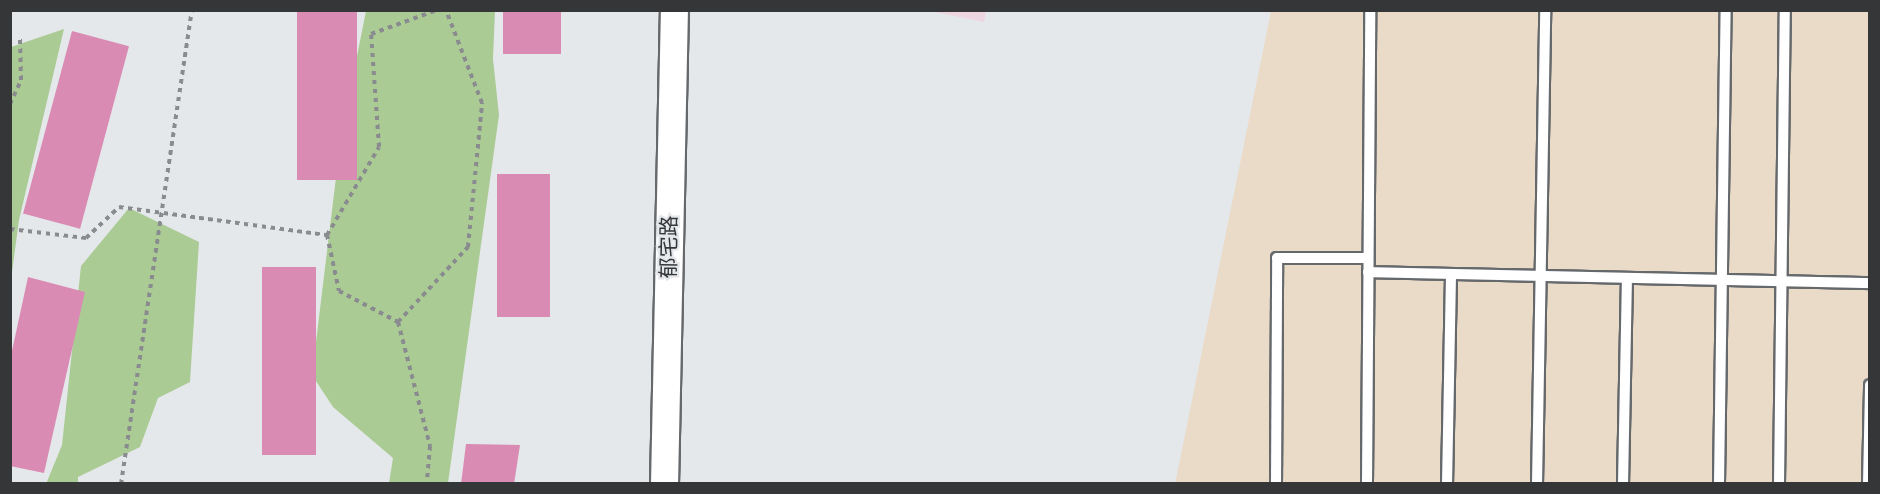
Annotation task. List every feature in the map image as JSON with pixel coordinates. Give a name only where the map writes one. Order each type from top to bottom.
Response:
[{"type":"street","name":"郁宅路","points":[[664,483],[674,10]]},
{"type":"lane","points":[[1367,483],[1370,10]]},
{"type":"lane","points":[[1537,483],[1545,10]]},
{"type":"lane","points":[[1719,483],[1726,10]]},
{"type":"lane","points":[[1779,483],[1785,10]]},
{"type":"lane","points":[[1276,483],[1277,258],[1368,258]]},
{"type":"lane","points":[[1368,272],[1869,284]]},
{"type":"lane","points":[[1447,483],[1451,275]]},
{"type":"lane","points":[[1623,483],[1627,279]]},
{"type":"lane","points":[[1868,483],[1869,385]]},
{"type":"path","points":[[122,483],[192,10]]},
{"type":"path","points":[[427,483],[430,446],[398,322],[339,291],[327,235],[379,147],[371,34],[437,10]]},
{"type":"path","points":[[398,322],[468,247],[482,103],[446,10]]},
{"type":"path","points":[[10,104],[21,80],[20,38]]},
{"type":"path","points":[[10,229],[86,238],[119,207],[327,235]]},
{"type":"shaded area","points":[[930,11],[986,11],[984,22]]},
{"type":"shaded area","points":[[1271,11],[1869,11],[1869,483],[1175,484]]},
{"type":"green space","points":[[366,11],[495,11],[493,59],[499,115],[448,483],[389,483],[393,458],[333,407],[312,375],[341,136]]},
{"type":"green space","points":[[64,29],[19,220],[11,280],[11,47]]},
{"type":"green space","points":[[129,208],[199,242],[190,382],[158,398],[140,447],[78,477],[78,483],[46,484],[62,445],[81,266]]},
{"type":"building","points":[[297,10],[357,10],[357,180],[297,180]]},
{"type":"building","points":[[503,10],[561,10],[561,54],[503,54]]},
{"type":"building","points":[[72,31],[129,46],[80,229],[23,214]]},
{"type":"building","points":[[497,174],[550,174],[550,317],[497,317]]},
{"type":"building","points":[[262,267],[316,267],[316,455],[262,455]]},
{"type":"building","points":[[28,277],[85,292],[44,473],[10,466],[10,360]]},
{"type":"building","points":[[466,444],[520,445],[514,484],[461,484]]}]
